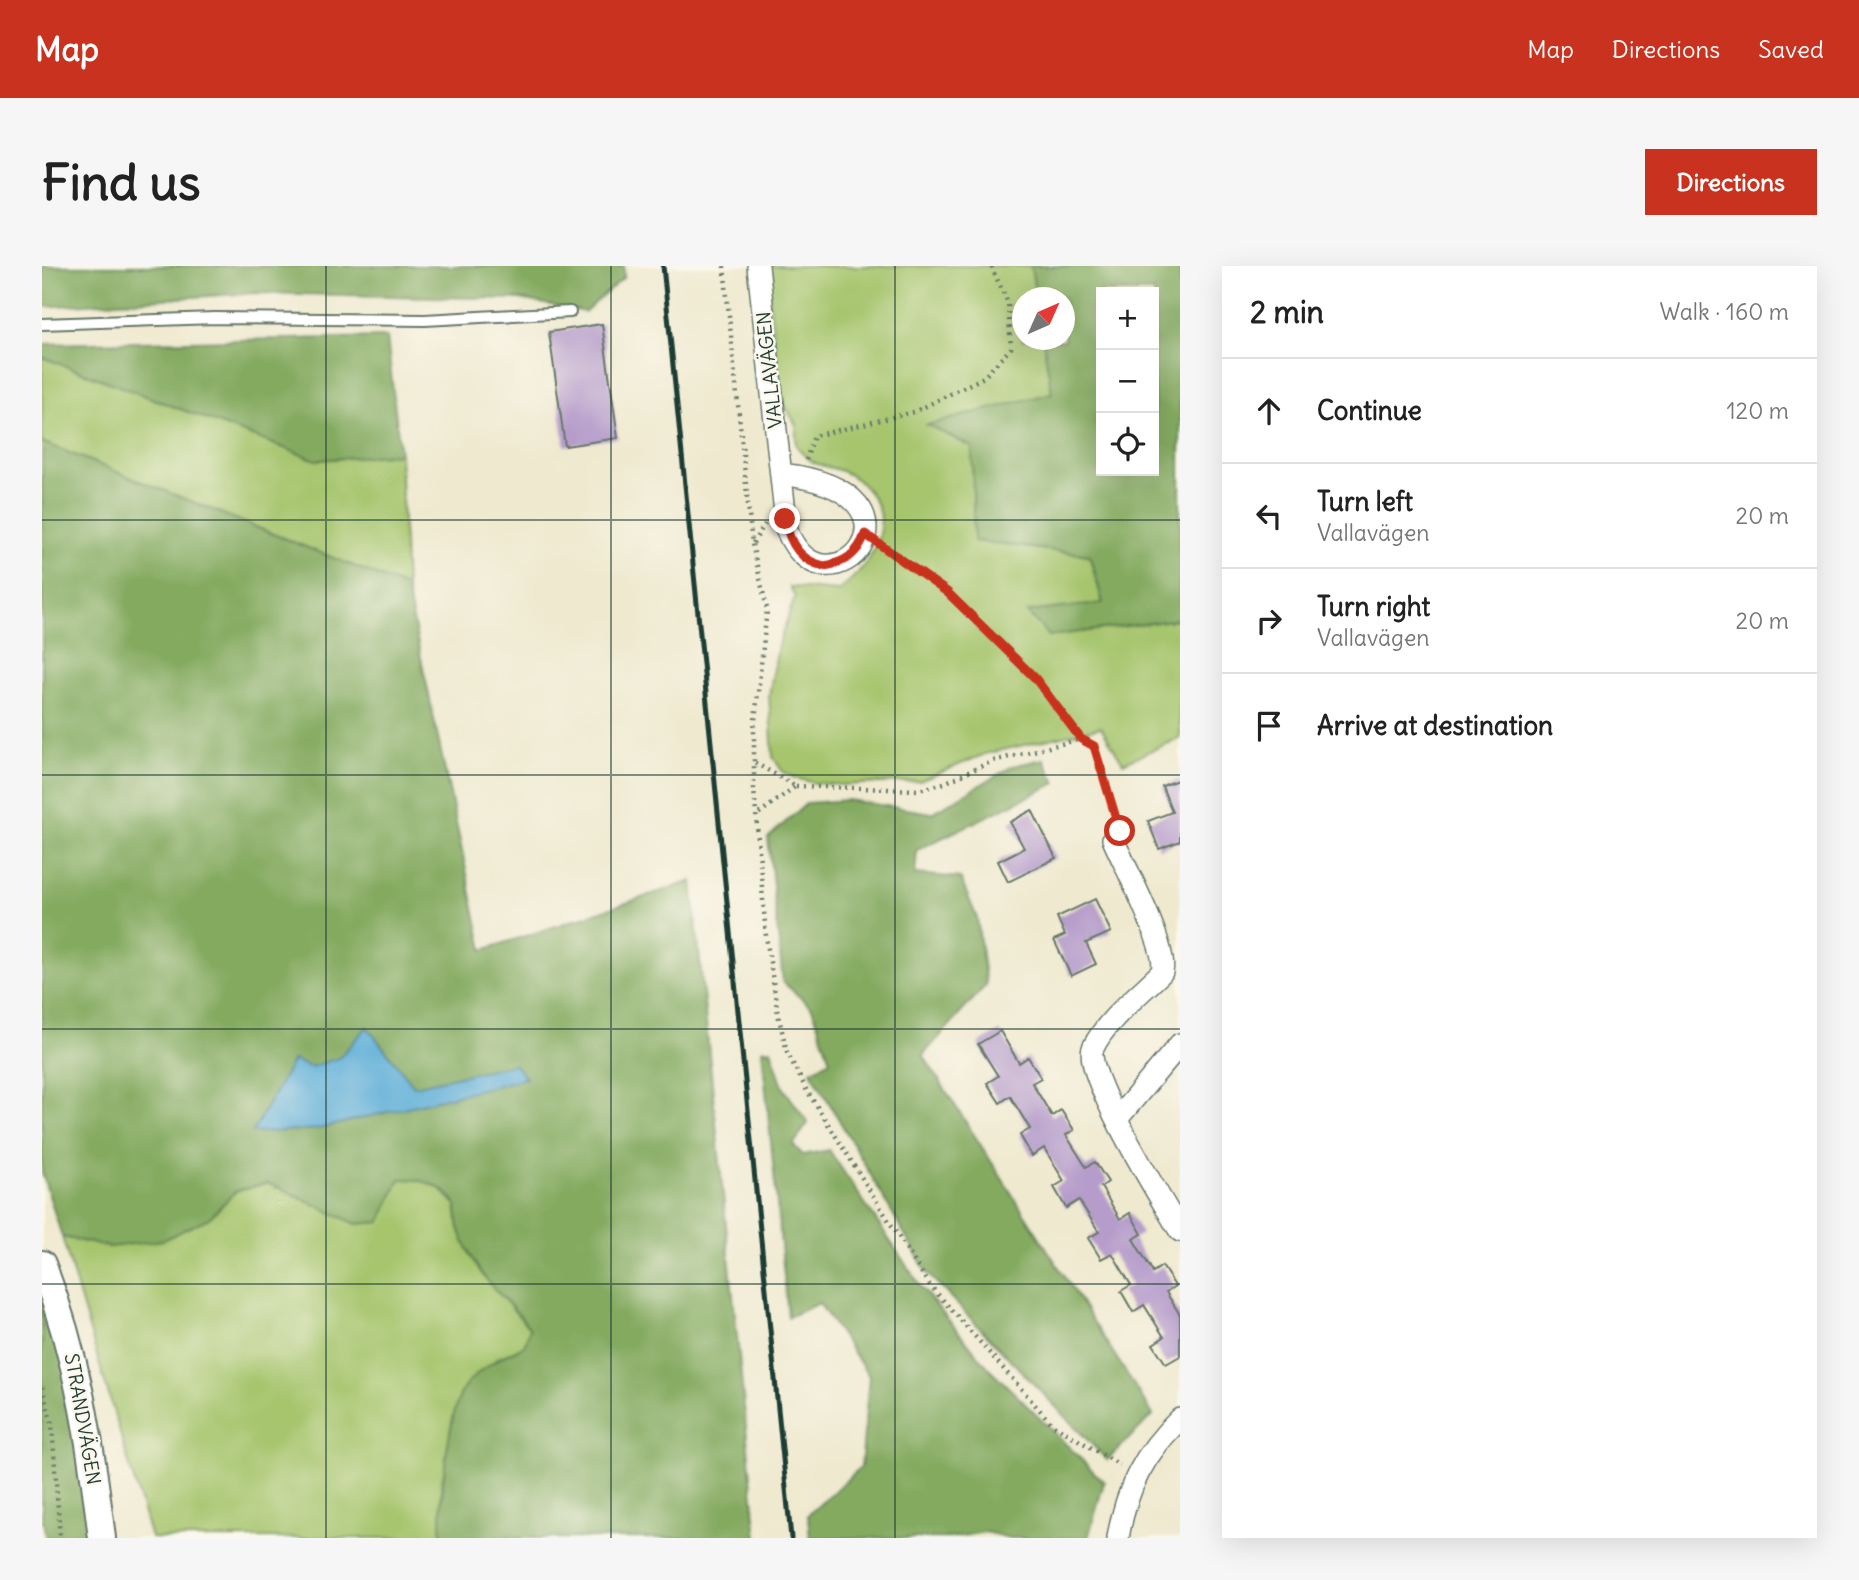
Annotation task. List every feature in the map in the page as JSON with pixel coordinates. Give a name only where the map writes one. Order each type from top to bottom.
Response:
[{"type":"street","name":"VALLAVÄGEN","points":[[758,266],[791,475],[787,531],[793,545],[807,560],[824,566],[836,565],[856,552],[865,534]]},
{"type":"street","points":[[791,475],[827,482],[851,495],[866,519],[865,534]]},
{"type":"street","points":[[1113,839],[1164,959],[1162,972],[1118,1015],[1092,1052],[1097,1078],[1117,1119],[1180,1231]]},
{"type":"street","points":[[1117,1119],[1180,1044]]},
{"type":"street","name":"STRANDVÄGEN","points":[[42,1264],[64,1319],[80,1384],[102,1538]]},
{"type":"street","points":[[1118,1538],[1125,1503],[1136,1474],[1158,1441],[1180,1419]]},
{"type":"lane","points":[[42,324],[215,318],[425,320],[570,312]]},
{"type":"path","points":[[724,266],[752,544],[767,609],[754,729],[757,816],[766,936],[787,1052],[806,1089],[928,1283],[1052,1424],[1136,1474]]},
{"type":"path","points":[[791,475],[814,436],[914,412],[984,377],[1011,348],[1008,303],[991,266]]},
{"type":"path","points":[[865,534],[947,592],[999,640],[1035,678],[1081,739]]},
{"type":"path","points":[[755,763],[796,786],[919,790],[944,783],[993,761],[1081,739],[1089,741],[1098,753],[1120,831],[1113,839]]},
{"type":"path","points":[[757,816],[796,786]]},
{"type":"path","points":[[42,1387],[52,1424],[60,1538]]},
{"type":"green space","points":[[42,266],[624,266],[624,277],[585,312],[520,299],[254,293],[42,307]]},
{"type":"green space","points":[[766,266],[1031,266],[1034,287],[1012,287],[1012,350],[1045,350],[1052,393],[929,425],[972,447],[974,541],[1089,555],[1103,603],[1049,636],[1180,619],[1180,738],[1123,763],[1101,727],[985,754],[920,781],[842,785],[815,783],[783,772],[773,757],[769,695],[778,646],[795,597],[790,587],[838,591],[872,553],[880,523],[878,508],[870,493],[856,479],[811,461],[796,445],[796,425],[779,394]]},
{"type":"green space","points":[[1031,266],[1180,266],[1180,619],[1049,636],[1027,612],[1103,603],[1090,555],[974,541],[972,447],[927,425],[1052,393],[1045,350],[1075,350],[1075,287],[1034,287]]},
{"type":"green space","points":[[387,337],[400,454],[316,460],[42,357],[42,344]]},
{"type":"green space","points":[[42,357],[316,460],[400,454],[406,587],[42,442]]},
{"type":"green space","points":[[42,442],[406,587],[483,950],[692,881],[757,1538],[442,1538],[442,1505],[449,1435],[460,1397],[466,1385],[485,1367],[524,1346],[530,1329],[480,1271],[461,1233],[456,1205],[446,1192],[439,1188],[415,1180],[400,1179],[380,1222],[356,1224],[268,1183],[236,1191],[209,1218],[163,1240],[110,1247],[62,1237],[42,1173]],"holes":[[[367,1027],[414,1086],[514,1064],[526,1078],[318,1129],[253,1133],[293,1060],[310,1067],[339,1058]]]},
{"type":"green space","points":[[1044,759],[1056,783],[917,850],[915,874],[960,878],[977,918],[986,985],[923,1055],[1153,1415],[1107,1460],[927,1273],[811,1071],[830,1060],[812,1008],[783,982],[768,838],[807,803],[848,800],[932,813],[1013,766]]},
{"type":"green space","points":[[771,1049],[783,1087],[808,1123],[793,1145],[803,1155],[829,1150],[923,1290],[988,1367],[1104,1482],[1088,1538],[1010,1538],[985,1532],[949,1538],[810,1538],[808,1515],[861,1467],[869,1376],[819,1303],[788,1317],[762,1050]]},
{"type":"green space","points":[[400,1179],[420,1179],[439,1188],[456,1205],[459,1228],[482,1274],[530,1329],[524,1346],[496,1359],[455,1416],[441,1486],[442,1538],[151,1538],[62,1237],[110,1247],[209,1218],[236,1191],[268,1183],[357,1224],[380,1222]]},
{"type":"green space","points":[[42,1290],[70,1383],[91,1538],[46,1538],[42,1515]]},
{"type":"water","points":[[367,1027],[414,1086],[514,1064],[526,1078],[318,1129],[252,1133],[293,1060],[310,1067],[339,1058]]},
{"type":"building","points":[[602,324],[618,438],[565,446],[549,332]]},
{"type":"building","points":[[1180,779],[1180,841],[1159,849],[1148,821],[1172,812],[1162,786]]},
{"type":"building","points":[[1032,810],[1056,858],[1008,882],[998,861],[1024,848],[1010,822]]},
{"type":"building","points":[[1095,899],[1111,932],[1086,943],[1096,964],[1071,976],[1054,940],[1065,935],[1057,917]]},
{"type":"building","points":[[1000,1031],[1019,1063],[1028,1057],[1041,1078],[1032,1083],[1052,1116],[1061,1110],[1074,1130],[1066,1135],[1086,1167],[1095,1162],[1108,1182],[1101,1187],[1120,1219],[1130,1213],[1142,1234],[1133,1239],[1153,1272],[1162,1266],[1175,1286],[1166,1292],[1180,1315],[1180,1356],[1166,1364],[1153,1344],[1164,1337],[1144,1305],[1133,1312],[1121,1291],[1131,1285],[1112,1253],[1101,1259],[1088,1238],[1099,1232],[1079,1200],[1066,1208],[1054,1187],[1064,1181],[1044,1148],[1032,1156],[1020,1135],[1030,1129],[1010,1096],[1000,1103],[987,1083],[998,1076],[978,1044]]},
{"type":"railway","points":[[663,266],[791,1538]]},
{"type":"route","points":[[785,519],[793,545],[800,554],[815,564],[824,566],[836,565],[856,552],[865,534],[947,592],[999,640],[1035,678],[1081,739],[1094,746],[1120,831]]}]
